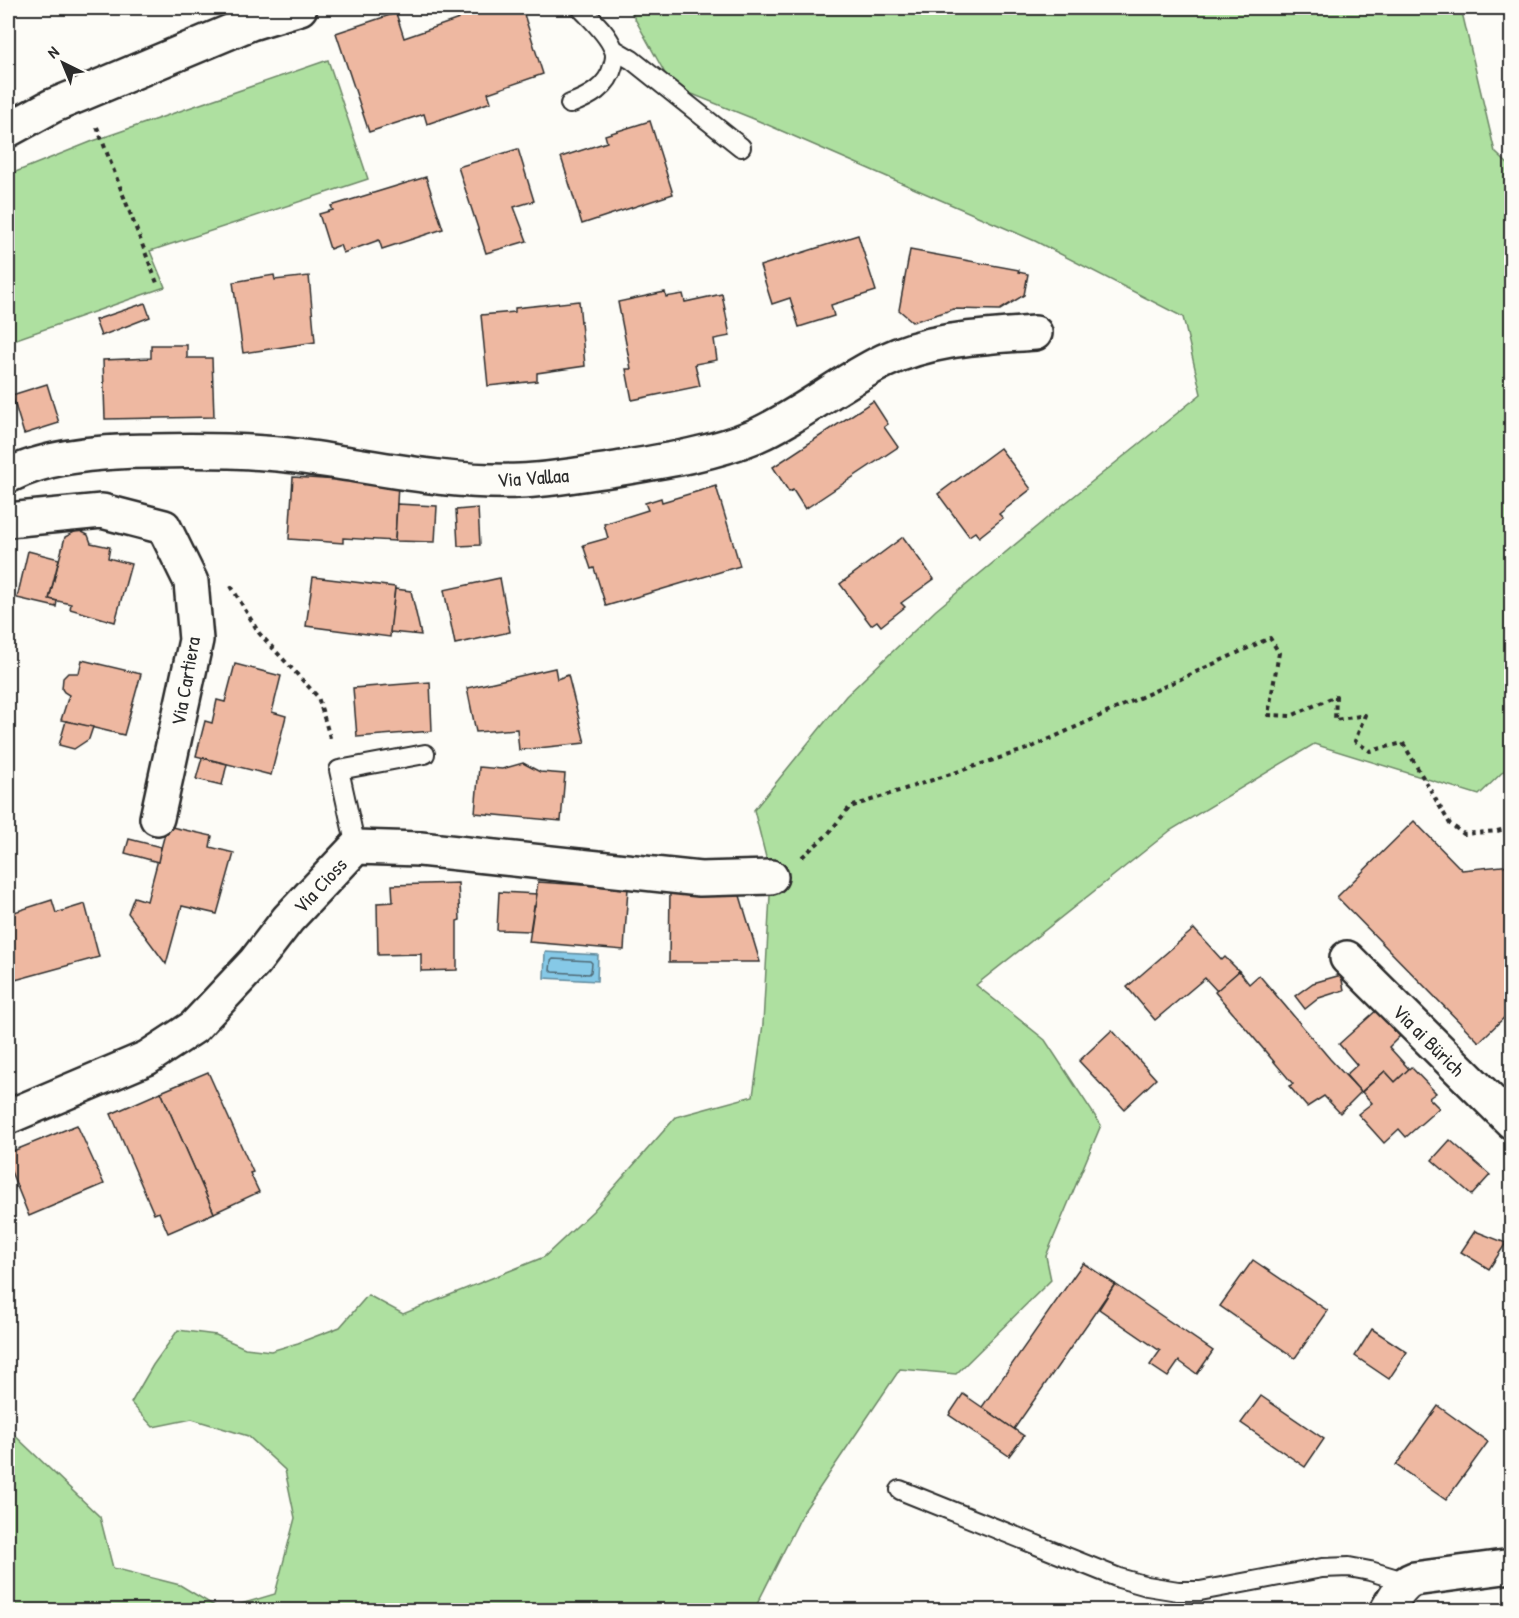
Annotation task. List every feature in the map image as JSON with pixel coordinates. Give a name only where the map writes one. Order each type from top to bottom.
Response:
[{"type":"street","points":[[8,130],[52,106],[247,15],[300,8]]},
{"type":"street","name":"Via Vallaa","points":[[8,476],[45,463],[81,455],[128,451],[226,450],[289,455],[465,479],[519,481],[555,478],[670,460],[723,447],[756,435],[884,361],[918,347],[952,340],[1035,333]]},
{"type":"street","name":"Via Cartiera","points":[[8,520],[102,511],[164,527],[191,582],[196,640],[157,818]]},
{"type":"street","name":"Via Cioss","points":[[8,1117],[147,1058],[194,1027],[255,962],[288,919],[356,847],[420,849],[700,879],[771,877]]},
{"type":"street","name":"Via ai Bürich","points":[[1347,958],[1512,1122]]},
{"type":"street","points":[[1387,1611],[1407,1582],[1423,1577],[1512,1566]]},
{"type":"lane","points":[[581,8],[615,50],[632,60],[741,147]]},
{"type":"lane","points":[[570,104],[584,99],[605,84],[615,61],[615,50]]},
{"type":"lane","points":[[356,847],[339,770],[425,754]]},
{"type":"lane","points":[[900,1490],[1119,1578],[1178,1592],[1200,1591],[1322,1568],[1349,1567],[1407,1582]]},
{"type":"path","points":[[84,93],[157,283]]},
{"type":"path","points":[[230,584],[259,633],[318,697],[339,770]]},
{"type":"path","points":[[771,877],[806,854],[827,835],[850,807],[1030,748],[1270,638],[1279,653],[1268,715],[1291,716],[1336,696],[1335,720],[1365,715],[1355,741],[1370,750],[1403,743],[1450,824],[1464,834],[1512,827]]},
{"type":"green space","points":[[629,8],[1461,8],[1495,152],[1511,167],[1511,764],[1479,795],[1314,744],[1171,830],[976,985],[1045,1040],[1101,1125],[1046,1256],[1051,1280],[956,1374],[900,1369],[804,1511],[754,1610],[221,1610],[275,1594],[295,1518],[285,1470],[248,1436],[192,1419],[153,1427],[131,1403],[153,1365],[178,1330],[216,1335],[245,1348],[271,1351],[340,1327],[368,1295],[403,1314],[544,1257],[593,1211],[676,1117],[753,1096],[763,1024],[771,877],[754,810],[846,696],[936,610],[1201,394],[1183,317],[1035,241],[754,119],[672,86]]},
{"type":"green space","points":[[328,60],[368,179],[150,251],[165,287],[8,342],[8,175],[93,141]]},
{"type":"green space","points":[[8,1429],[100,1517],[113,1568],[180,1585],[221,1610],[8,1610]]},
{"type":"water","points":[[545,952],[598,955],[597,981],[544,978]]},
{"type":"building","points":[[456,8],[522,8],[543,74],[488,93],[491,102],[427,124],[424,114],[369,132],[336,33],[396,13],[404,38],[459,19]]},
{"type":"building","points":[[650,121],[673,194],[582,224],[561,157],[607,142],[605,135]]},
{"type":"building","points":[[518,149],[534,201],[514,207],[527,241],[486,253],[458,167]]},
{"type":"building","points":[[426,177],[443,229],[382,249],[379,240],[343,253],[340,245],[330,249],[319,214],[333,210],[331,206]]},
{"type":"building","points":[[858,235],[876,291],[831,305],[834,316],[799,327],[790,298],[772,304],[760,266]]},
{"type":"building","points":[[910,250],[1019,270],[1018,272],[1028,274],[1024,295],[1000,310],[954,309],[913,322],[899,310]]},
{"type":"building","points":[[274,275],[275,280],[309,276],[315,342],[243,353],[233,282]]},
{"type":"building","points":[[665,292],[666,297],[683,294],[685,302],[722,294],[730,336],[714,339],[717,360],[695,364],[700,386],[632,400],[626,369],[631,369],[618,302]]},
{"type":"building","points":[[579,301],[585,366],[537,373],[537,381],[488,386],[481,315],[515,312],[515,308]]},
{"type":"building","points":[[145,303],[150,317],[101,336],[95,320]]},
{"type":"building","points":[[151,345],[187,345],[187,358],[212,358],[214,417],[105,419],[103,360],[151,358]]},
{"type":"building","points":[[47,384],[59,423],[24,434],[12,395]]},
{"type":"building","points":[[873,401],[888,424],[884,427],[898,447],[805,509],[793,490],[789,492],[773,467]]},
{"type":"building","points":[[1000,448],[1031,489],[999,514],[1003,518],[979,537],[975,532],[969,536],[938,494]]},
{"type":"building","points":[[293,477],[398,484],[395,541],[343,538],[343,543],[289,539]]},
{"type":"building","points":[[716,486],[740,566],[606,606],[594,568],[591,569],[583,545],[608,538],[604,524],[648,510],[645,503],[661,498],[662,502]]},
{"type":"building","points":[[397,504],[437,506],[435,542],[395,541]]},
{"type":"building","points":[[478,508],[480,545],[458,546],[456,510]]},
{"type":"building","points":[[78,530],[88,535],[91,543],[110,547],[108,558],[131,564],[115,622],[70,609],[71,604],[49,599],[65,537]]},
{"type":"building","points":[[903,537],[934,579],[901,603],[905,607],[881,626],[877,621],[871,625],[840,584]]},
{"type":"building","points":[[28,551],[59,559],[49,599],[57,601],[56,607],[17,598]]},
{"type":"building","points":[[313,577],[395,587],[390,637],[306,626]]},
{"type":"building","points":[[500,578],[510,632],[455,644],[444,590]]},
{"type":"building","points":[[395,589],[411,591],[421,635],[390,632]]},
{"type":"building","points":[[82,660],[141,674],[124,735],[61,720],[69,695],[62,689],[63,678],[68,673],[79,673]]},
{"type":"building","points":[[235,664],[281,676],[272,712],[286,716],[271,775],[196,756],[205,721],[212,723],[217,700],[225,702]]},
{"type":"building","points":[[555,668],[557,679],[568,675],[585,743],[519,750],[517,729],[476,732],[467,688]]},
{"type":"building","points":[[430,682],[432,731],[357,737],[353,688]]},
{"type":"building","points":[[66,721],[93,727],[89,739],[74,749],[59,745]]},
{"type":"building","points":[[202,758],[227,764],[222,785],[196,779]]},
{"type":"building","points":[[523,763],[540,772],[565,774],[561,821],[475,813],[479,767],[502,769]]},
{"type":"building","points":[[1414,821],[1462,870],[1512,865],[1512,1010],[1479,1042],[1337,897]]},
{"type":"building","points":[[167,826],[212,836],[210,847],[234,853],[217,914],[182,906],[166,964],[128,913],[134,897],[147,901]]},
{"type":"building","points":[[129,839],[161,847],[158,862],[125,853]]},
{"type":"building","points":[[538,882],[628,888],[624,950],[529,942]]},
{"type":"building","points":[[458,883],[460,920],[457,921],[457,970],[421,971],[421,954],[378,955],[377,903],[393,902],[392,885]]},
{"type":"building","points":[[670,889],[738,889],[760,962],[669,962]]},
{"type":"building","points":[[499,892],[537,894],[530,931],[497,930]]},
{"type":"building","points":[[52,900],[56,913],[85,904],[99,957],[8,982],[8,914]]},
{"type":"building","points":[[1194,929],[1222,960],[1225,957],[1239,971],[1217,991],[1205,978],[1155,1020],[1127,987]]},
{"type":"building","points":[[1239,971],[1249,984],[1259,975],[1361,1092],[1340,1113],[1324,1096],[1307,1107],[1289,1086],[1293,1084],[1215,992]]},
{"type":"building","points":[[1341,975],[1344,990],[1319,998],[1305,1009],[1295,996],[1313,983]]},
{"type":"building","points":[[1379,1008],[1403,1033],[1389,1047],[1409,1069],[1395,1082],[1385,1071],[1361,1092],[1346,1075],[1357,1065],[1339,1044]]},
{"type":"building","points":[[1112,1030],[1156,1079],[1124,1109],[1079,1061]]},
{"type":"building","points":[[1411,1067],[1436,1093],[1429,1098],[1439,1108],[1406,1137],[1399,1129],[1384,1143],[1358,1114],[1372,1103],[1362,1092],[1385,1071],[1395,1082]]},
{"type":"building","points":[[208,1072],[253,1172],[250,1173],[259,1192],[214,1213],[161,1092]]},
{"type":"building","points":[[161,1092],[214,1213],[168,1233],[159,1212],[154,1214],[111,1114]]},
{"type":"building","points":[[77,1125],[104,1184],[29,1216],[8,1164],[8,1153]]},
{"type":"building","points":[[1450,1140],[1490,1175],[1472,1195],[1432,1160]]},
{"type":"building","points":[[1475,1231],[1506,1243],[1489,1269],[1461,1252]]},
{"type":"building","points":[[1253,1260],[1328,1311],[1295,1358],[1220,1306]]},
{"type":"building","points":[[1083,1263],[1115,1284],[1014,1429],[982,1407]]},
{"type":"building","points":[[1115,1284],[1213,1351],[1197,1374],[1179,1361],[1168,1377],[1150,1365],[1160,1351],[1099,1309]]},
{"type":"building","points":[[1372,1329],[1407,1352],[1389,1379],[1355,1356]]},
{"type":"building","points":[[963,1394],[1024,1436],[1009,1456],[949,1415]]},
{"type":"building","points":[[1261,1396],[1324,1439],[1305,1467],[1241,1423]]},
{"type":"building","points":[[1438,1406],[1488,1442],[1446,1500],[1396,1465]]}]
